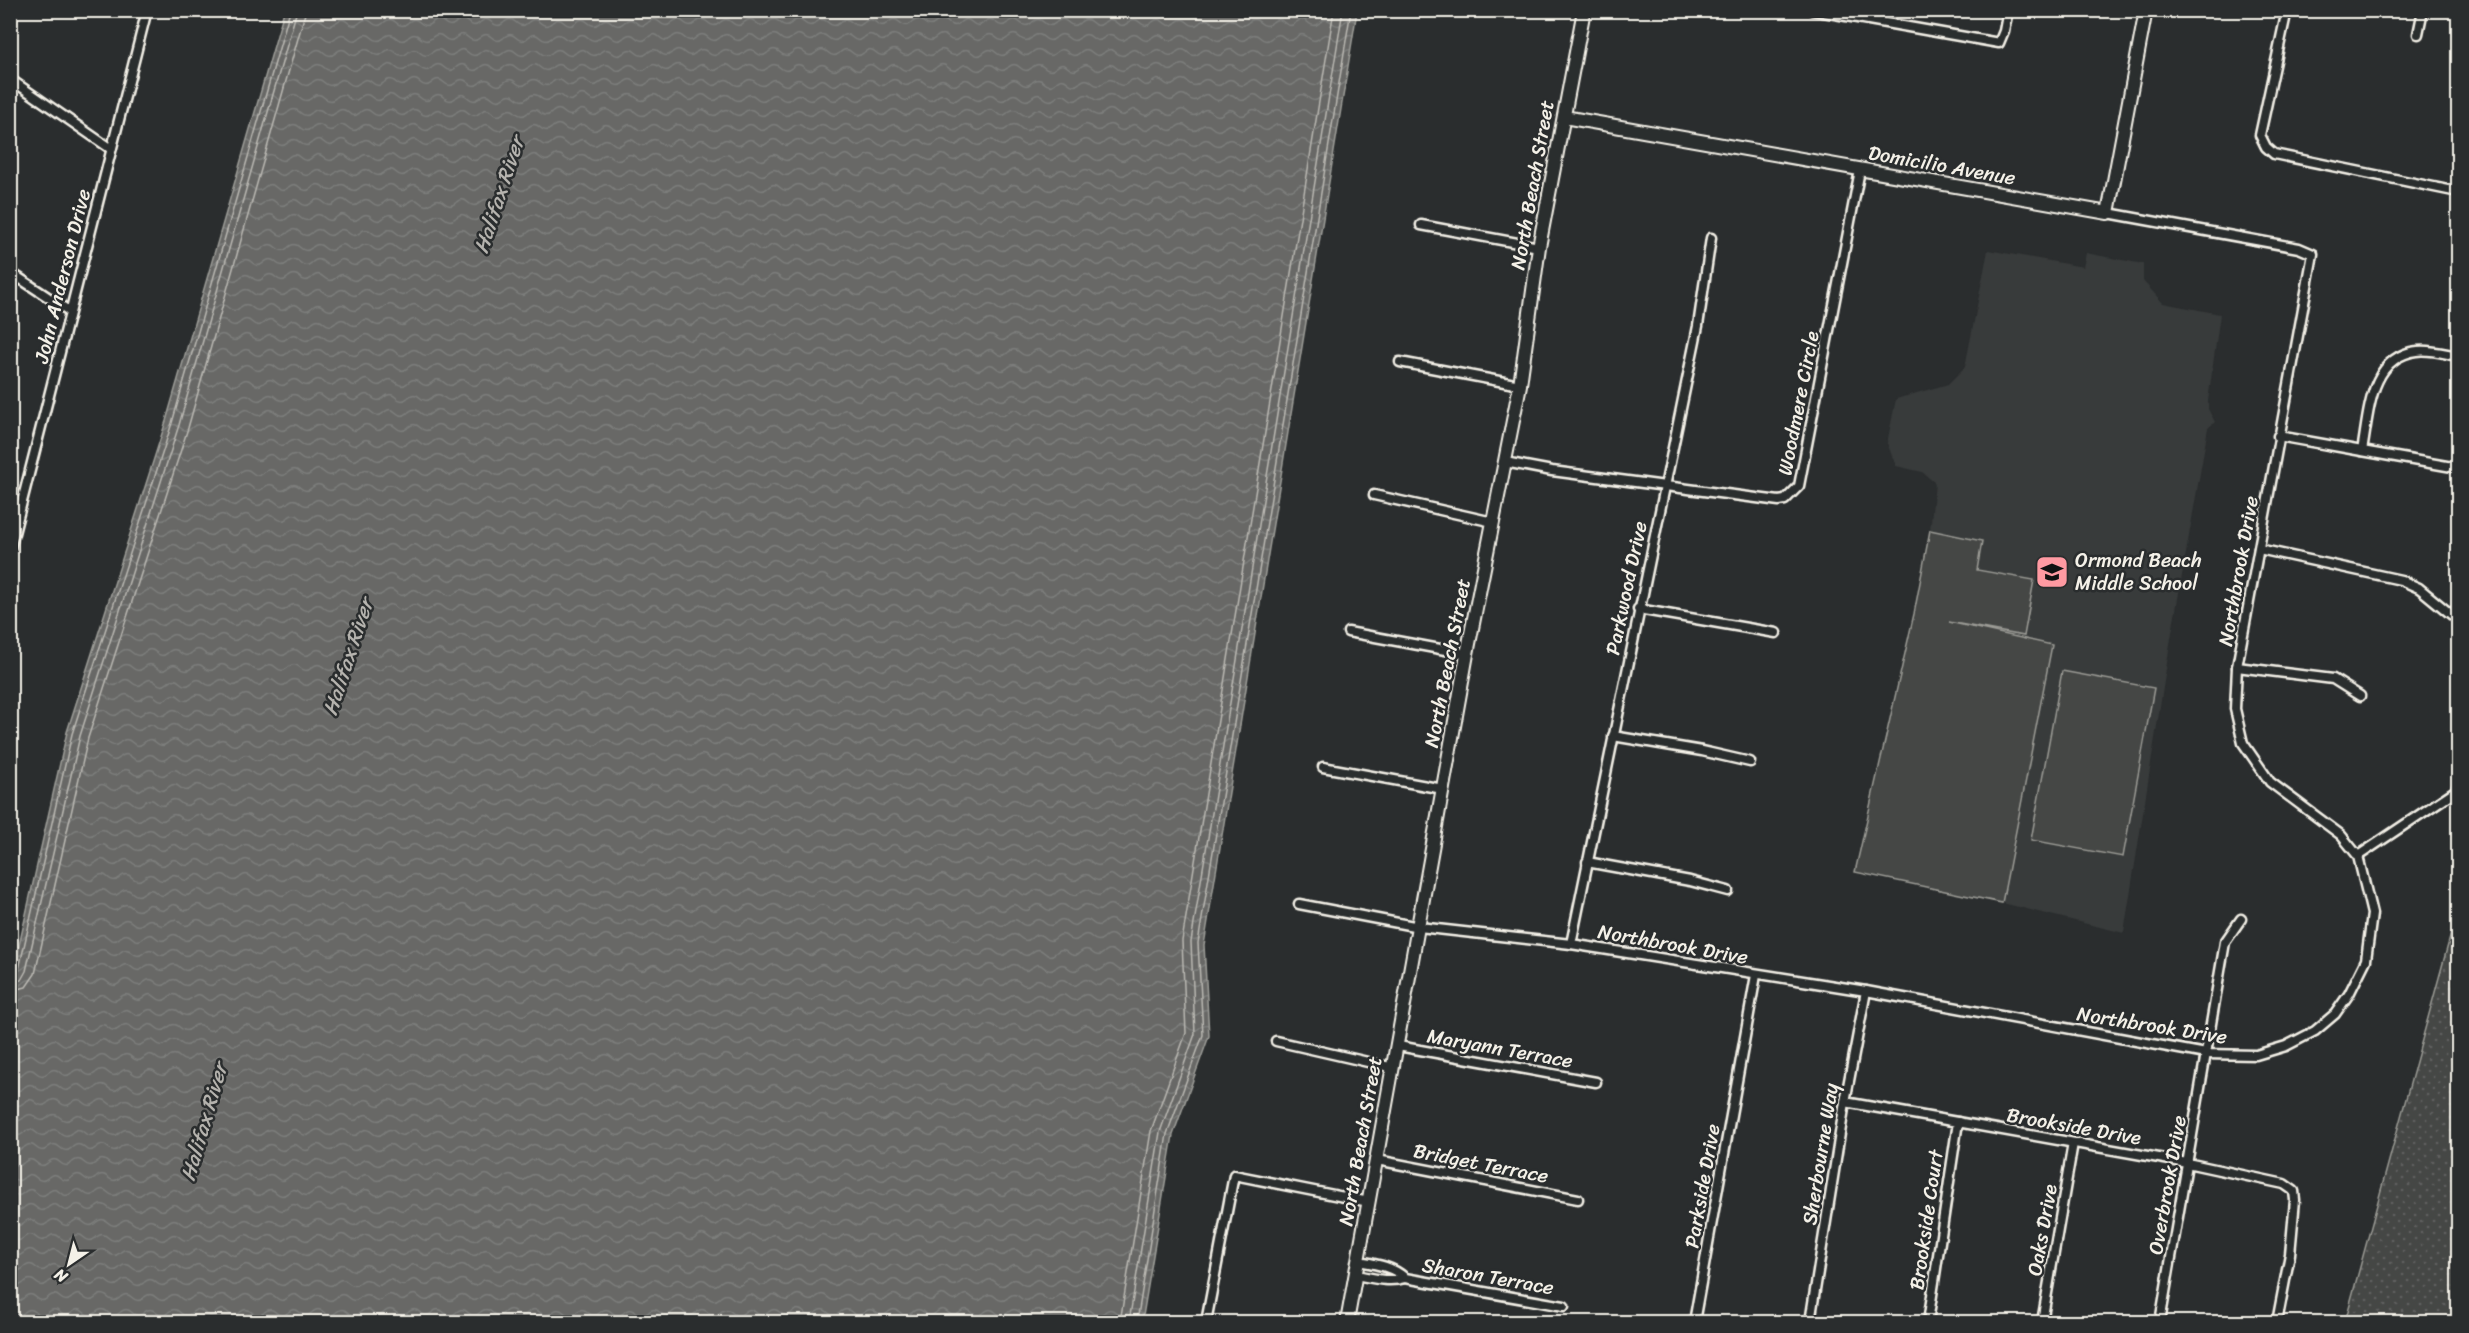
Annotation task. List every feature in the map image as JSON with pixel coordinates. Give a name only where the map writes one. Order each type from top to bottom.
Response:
[{"type":"street","name":"John Anderson Drive","points":[[10,549],[147,10]]},
{"type":"street","name":"North Beach Street","points":[[1347,1323],[1467,654],[1521,385],[1539,247],[1584,10]]},
{"type":"street","points":[[1812,10],[1864,15],[1999,43],[2008,10]]},
{"type":"street","points":[[2108,213],[2146,10]]},
{"type":"street","points":[[2287,10],[2260,135],[2266,147],[2274,154],[2458,192]]},
{"type":"street","points":[[2418,34],[2422,10]]},
{"type":"street","points":[[10,79],[111,149]]},
{"type":"street","name":"Domicilio Avenue","points":[[1564,117],[2108,213],[2299,248],[2313,254]]},
{"type":"street","name":"Woodmere Circle","points":[[1505,462],[1779,501],[1799,486],[1860,170]]},
{"type":"street","points":[[1421,225],[1539,247]]},
{"type":"street","name":"Parkwood Drive","points":[[1571,944],[1638,609],[1698,326],[1711,238]]},
{"type":"street","name":"Northbrook Drive","points":[[1299,904],[1419,927],[1571,944],[1866,991],[2206,1054],[2256,1055],[2286,1046],[2315,1031],[2336,1014],[2366,960],[2372,914],[2358,856],[2341,836],[2270,782],[2243,743],[2235,709],[2237,667],[2313,254]]},
{"type":"street","points":[[10,272],[69,311]]},
{"type":"street","points":[[2362,451],[2375,386],[2384,367],[2400,355],[2419,350],[2458,357]]},
{"type":"street","points":[[1400,362],[1521,385]]},
{"type":"street","points":[[2278,436],[2458,468]]},
{"type":"street","points":[[1374,495],[1493,522]]},
{"type":"street","points":[[2259,549],[2401,580],[2419,588],[2458,620]]},
{"type":"street","points":[[1638,609],[1776,633]]},
{"type":"street","points":[[1348,632],[1467,654]]},
{"type":"street","points":[[2237,667],[2333,679],[2360,696]]},
{"type":"street","points":[[1612,736],[1702,751],[1750,762]]},
{"type":"street","points":[[1323,767],[1443,789]]},
{"type":"street","points":[[2358,856],[2387,839],[2455,791],[2458,786]]},
{"type":"street","points":[[1587,862],[1690,881],[1728,891]]},
{"type":"street","name":"Overbrook Drive","points":[[2160,1323],[2225,942],[2241,919]]},
{"type":"street","name":"Parkside Drive","points":[[1694,1323],[1756,975]]},
{"type":"street","name":"Sherbourne Way","points":[[1810,1323],[1845,1102],[1866,991]]},
{"type":"street","points":[[1276,1041],[1394,1068]]},
{"type":"street","name":"Maryann Terrace","points":[[1398,1046],[1596,1082]]},
{"type":"street","name":"Brookside Drive","points":[[1845,1102],[2187,1163],[2284,1184],[2294,1191],[2290,1254],[2277,1323]]},
{"type":"street","name":"Brookside Court","points":[[1928,1323],[1958,1122]]},
{"type":"street","name":"Oaks Drive","points":[[2043,1323],[2073,1143]]},
{"type":"street","name":"Bridget Terrace","points":[[1377,1160],[1578,1199]]},
{"type":"street","points":[[1206,1323],[1234,1175],[1369,1202]]},
{"type":"street","name":"Sharon Terrace","points":[[1358,1261],[1384,1266],[1399,1272],[1405,1278]]},
{"type":"street","name":"Sharon Terrace","points":[[1356,1275],[1382,1280],[1405,1278],[1564,1306]]},
{"type":"shaded area","name":"Ormond Beach Middle School","points":[[1988,250],[2083,267],[2086,253],[2143,264],[2143,281],[2163,303],[2220,314],[2208,401],[2208,409],[2215,422],[2208,428],[2170,644],[2124,933],[2002,903],[1855,872],[1914,614],[1930,530],[1935,483],[1922,472],[1896,466],[1887,443],[1896,399],[1948,384],[1965,367]]},
{"type":"shaded area","points":[[1930,530],[1982,541],[1977,570],[2034,580],[2024,636],[1949,622],[2052,645],[2002,903],[1855,872],[1914,614]]},
{"type":"shaded area","points":[[2062,671],[2154,688],[2123,857],[2031,840]]},
{"type":"shaded area","points":[[2458,908],[2458,1322],[2345,1322]]},
{"type":"water","name":"Halifax River","points":[[284,11],[1357,11],[1204,945],[1209,1036],[1173,1135],[1142,1322],[11,1322],[11,981],[67,732],[166,421]]},
{"type":"place","name":"Ormond Beach Middle School","points":[[2052,572]]}]
